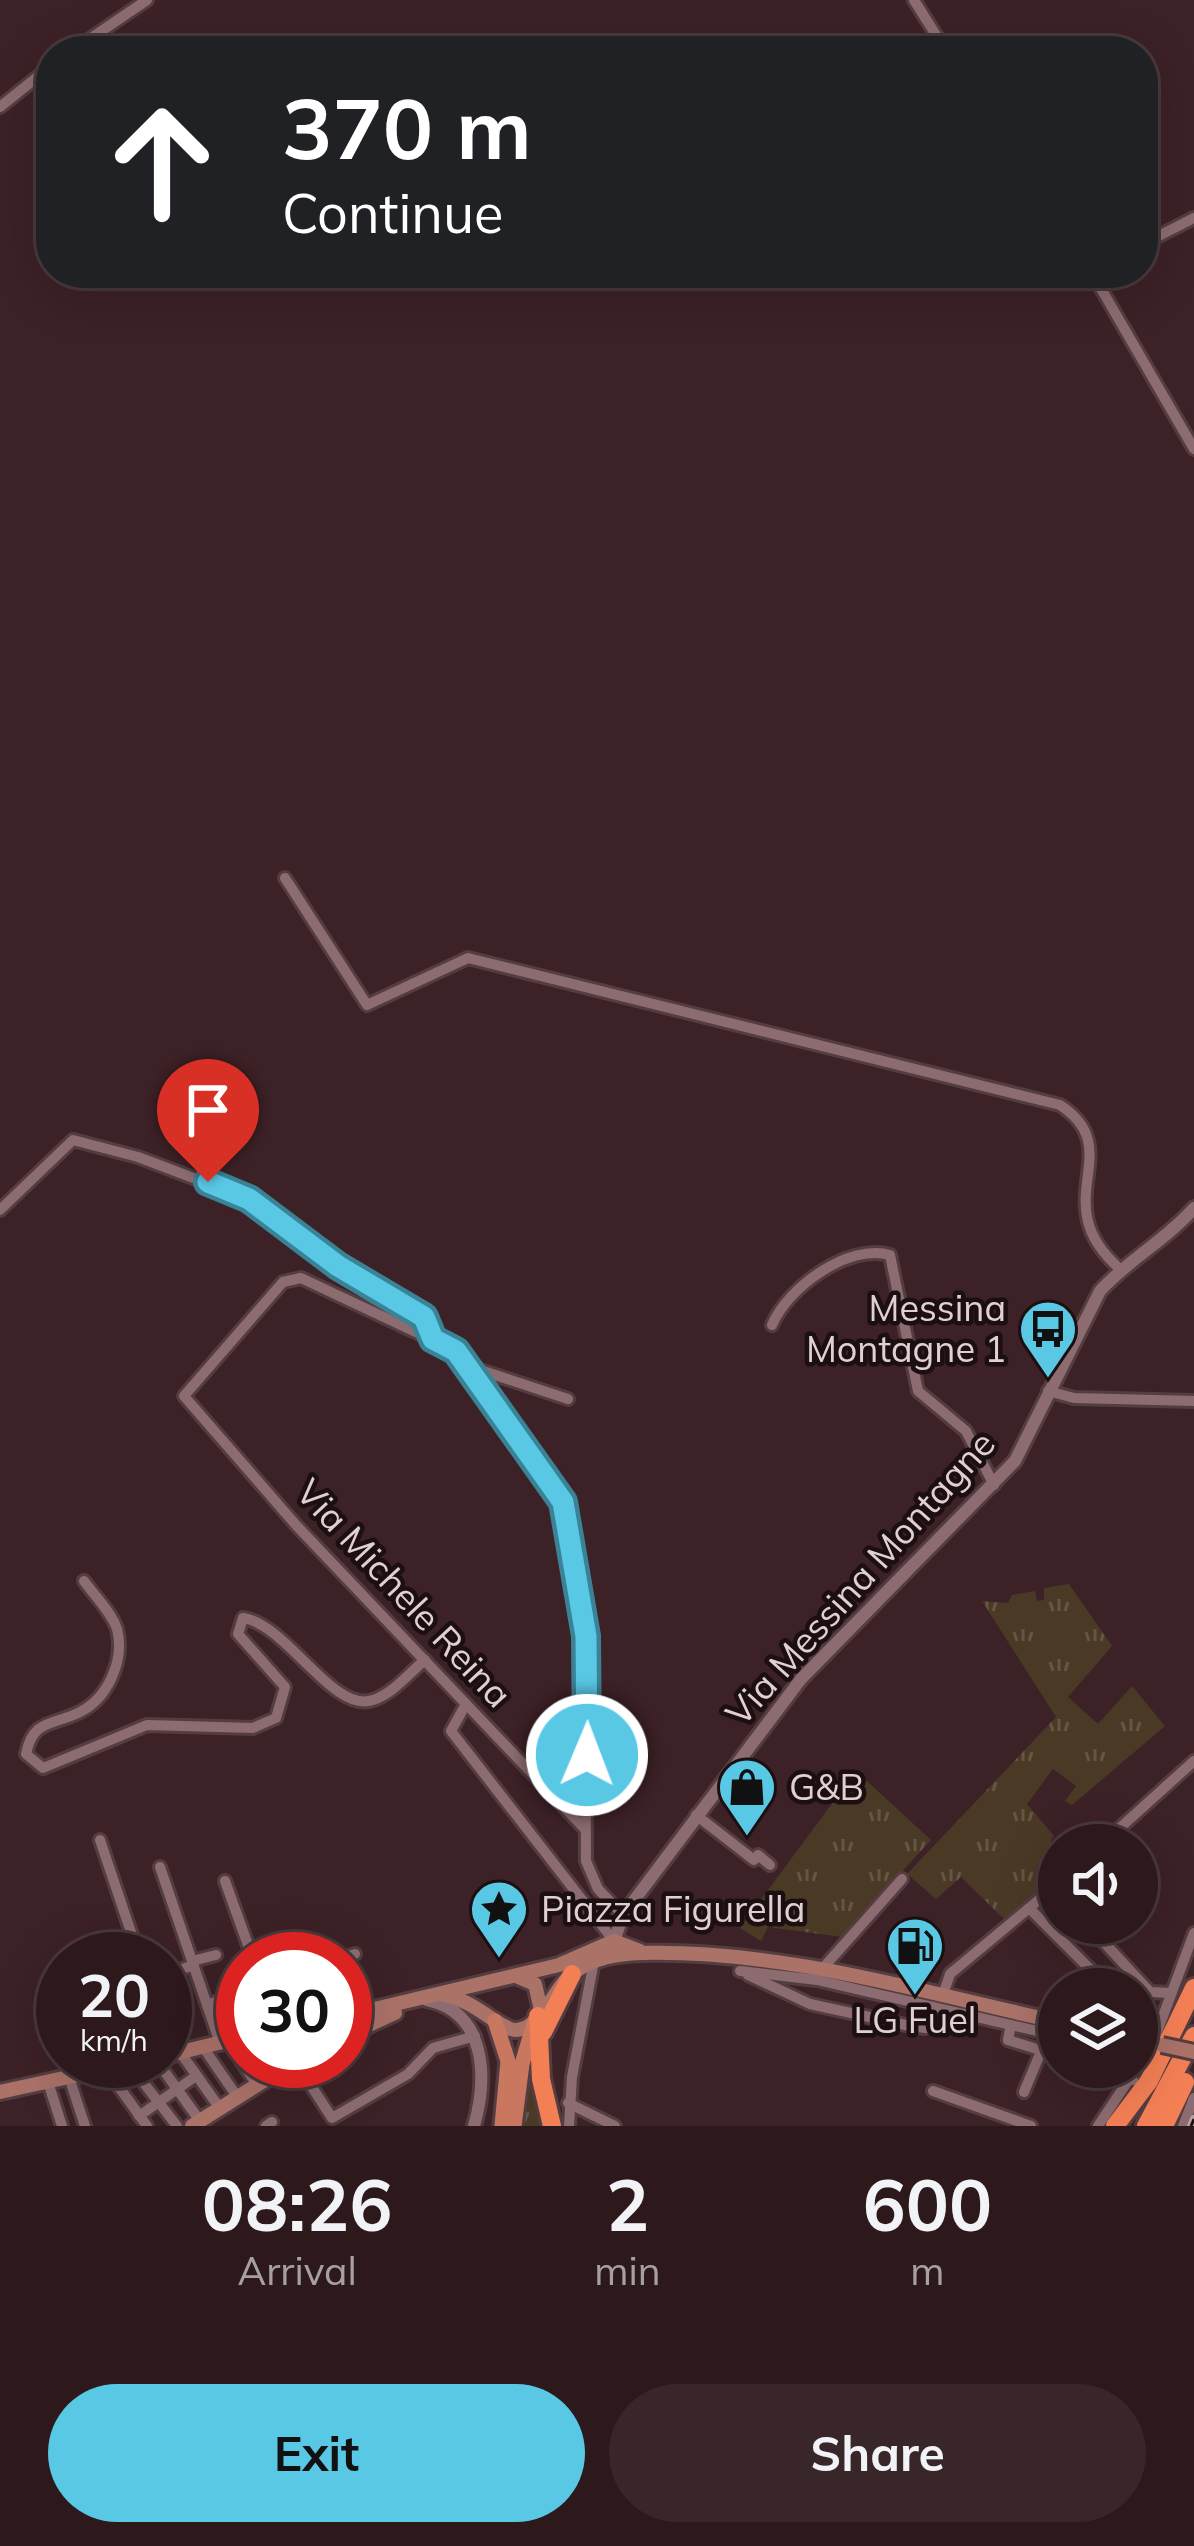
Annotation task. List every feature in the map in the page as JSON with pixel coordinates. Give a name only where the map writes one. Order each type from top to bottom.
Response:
[{"type":"highway","points":[[540,2049],[552,2005],[572,1974]]},
{"type":"highway","points":[[1115,2126],[1149,2081],[1194,1988]]},
{"type":"highway","points":[[1130,2126],[1194,2005]]},
{"type":"highway","points":[[538,2017],[552,2126]]},
{"type":"highway","points":[[1146,2126],[1194,2036]]},
{"type":"highway","points":[[1164,2126],[1194,2056]]},
{"type":"main road","points":[[444,1995],[514,2030],[538,2017],[572,1974],[605,1952]]},
{"type":"main road","points":[[372,2013],[605,1952],[818,1973],[943,1995],[1038,2023]]},
{"type":"main road","points":[[513,1976],[539,1990],[538,2017],[522,2064],[514,2126]]},
{"type":"main road","points":[[502,2126],[508,2061],[490,1994],[513,1976]]},
{"type":"main road","points":[[192,2049],[216,2044]]},
{"type":"main road","points":[[1158,2049],[1194,2056]]},
{"type":"main road","points":[[0,2092],[36,2084]]},
{"type":"main road","points":[[206,2117],[246,2088]]},
{"type":"street","points":[[94,36],[147,0]]},
{"type":"street","points":[[914,0],[937,36]]},
{"type":"street","points":[[0,107],[36,78]]},
{"type":"street","points":[[1158,236],[1194,218]]},
{"type":"street","points":[[1101,288],[1194,449]]},
{"type":"street","points":[[285,878],[367,1005],[468,958],[1060,1105],[1078,1117],[1092,1140],[1084,1201],[1086,1228],[1101,1252],[1120,1269]]},
{"type":"street","points":[[0,1210],[73,1140],[139,1157],[249,1199],[338,1266],[424,1317],[433,1339],[456,1351],[563,1502],[586,1636],[584,1828],[588,1874],[622,1915]]},
{"type":"street","name":"Via Messina Montagne","points":[[605,1952],[622,1915],[832,1645],[1015,1461],[1086,1314],[1120,1269],[1163,1243],[1194,1208]]},
{"type":"street","points":[[772,1325],[800,1287],[873,1250],[890,1255],[918,1391],[966,1431],[994,1485]]},
{"type":"street","name":"Via Michele Reina","points":[[433,1339],[302,1278],[284,1282],[184,1396],[584,1828]]},
{"type":"street","points":[[467,1366],[568,1399]]},
{"type":"street","points":[[1048,1391],[1074,1398],[1194,1401]]},
{"type":"street","points":[[84,1581],[117,1629],[113,1672],[97,1701],[40,1724],[30,1734],[26,1754],[44,1768],[147,1725],[253,1728],[275,1718],[285,1688],[238,1634],[243,1618],[261,1623],[339,1693],[358,1702],[379,1699],[425,1660]]},
{"type":"street","points":[[466,1703],[452,1731],[576,1894],[605,1952],[568,2103],[569,2126]]},
{"type":"street","points":[[1124,1824],[1194,1761]]},
{"type":"street","points":[[696,1815],[754,1860],[758,1856],[770,1864]]},
{"type":"street","points":[[100,1840],[131,1932]]},
{"type":"street","points":[[160,1867],[207,2005],[216,2019]]},
{"type":"street","points":[[576,1894],[588,1874]]},
{"type":"street","points":[[807,2002],[818,1973],[902,1879]]},
{"type":"street","points":[[225,1881],[243,1932]]},
{"type":"street","points":[[943,1995],[950,1974],[1038,1902]]},
{"type":"street","points":[[1030,1908],[1089,1968]]},
{"type":"street","points":[[1158,2023],[1194,1933]]},
{"type":"street","points":[[1105,1944],[1150,1992],[1172,1993]]},
{"type":"street","points":[[193,1963],[216,1954]]},
{"type":"street","points":[[736,1964],[786,1975],[818,1973],[897,2000],[1038,2027]]},
{"type":"street","points":[[736,1964],[807,2002],[848,2013],[925,2028],[930,2007]]},
{"type":"street","points":[[784,1991],[786,1975]]},
{"type":"street","points":[[848,2013],[853,1988]]},
{"type":"street","points":[[891,2022],[897,2000]]},
{"type":"street","points":[[423,2001],[462,2005],[475,2036],[479,2096],[474,2126]]},
{"type":"street","points":[[207,2005],[216,2002]]},
{"type":"street","points":[[1011,2025],[1008,2040],[1038,2049]]},
{"type":"street","points":[[313,2088],[332,2118],[408,2074],[433,2048],[475,2036]]},
{"type":"street","points":[[203,2047],[236,2095]]},
{"type":"street","points":[[1024,2092],[1038,2059]]},
{"type":"street","points":[[192,2073],[206,2117]]},
{"type":"street","points":[[130,2088],[143,2121],[158,2103],[196,2076]]},
{"type":"street","points":[[50,2088],[62,2126]]},
{"type":"street","points":[[73,2088],[86,2126]]},
{"type":"street","points":[[143,2088],[177,2126]]},
{"type":"street","points":[[1098,2126],[1127,2088]]},
{"type":"street","points":[[177,2089],[222,2126]]},
{"type":"street","points":[[933,2091],[1031,2126]]},
{"type":"street","points":[[1183,2126],[1194,2098]]},
{"type":"street","points":[[568,2103],[615,2126]]},
{"type":"green space","points":[[1069,1584],[1112,1646],[1068,1697],[1098,1724],[1132,1686],[1165,1726],[1072,1805],[1065,1801],[1076,1786],[1053,1769],[1027,1804],[1044,1824],[1038,1824],[1038,1897],[1007,1922],[961,1877],[936,1899],[907,1874],[1056,1717],[982,1601],[1008,1603],[1012,1595],[1035,1591],[1037,1601],[1044,1600],[1044,1588]]},
{"type":"green space","points":[[856,1771],[931,1840],[842,1937],[768,1927],[761,1941],[740,1928]]},
{"type":"green space","points":[[534,2044],[544,2126],[519,2126]]},
{"type":"railway","points":[[1191,2126],[1194,2119]]},
{"type":"place","name":"Messina Montagne 1","points":[[1048,1380]]},
{"type":"place","name":"G&B","points":[[747,1838]]},
{"type":"place","name":"Piazza Figurella","points":[[499,1960]]},
{"type":"place","name":"LG Fuel","points":[[915,1997]]},
{"type":"route","points":[[208,1182],[273,1214],[338,1266],[424,1317],[433,1339],[456,1351],[563,1502],[586,1636],[587,1755]]}]
